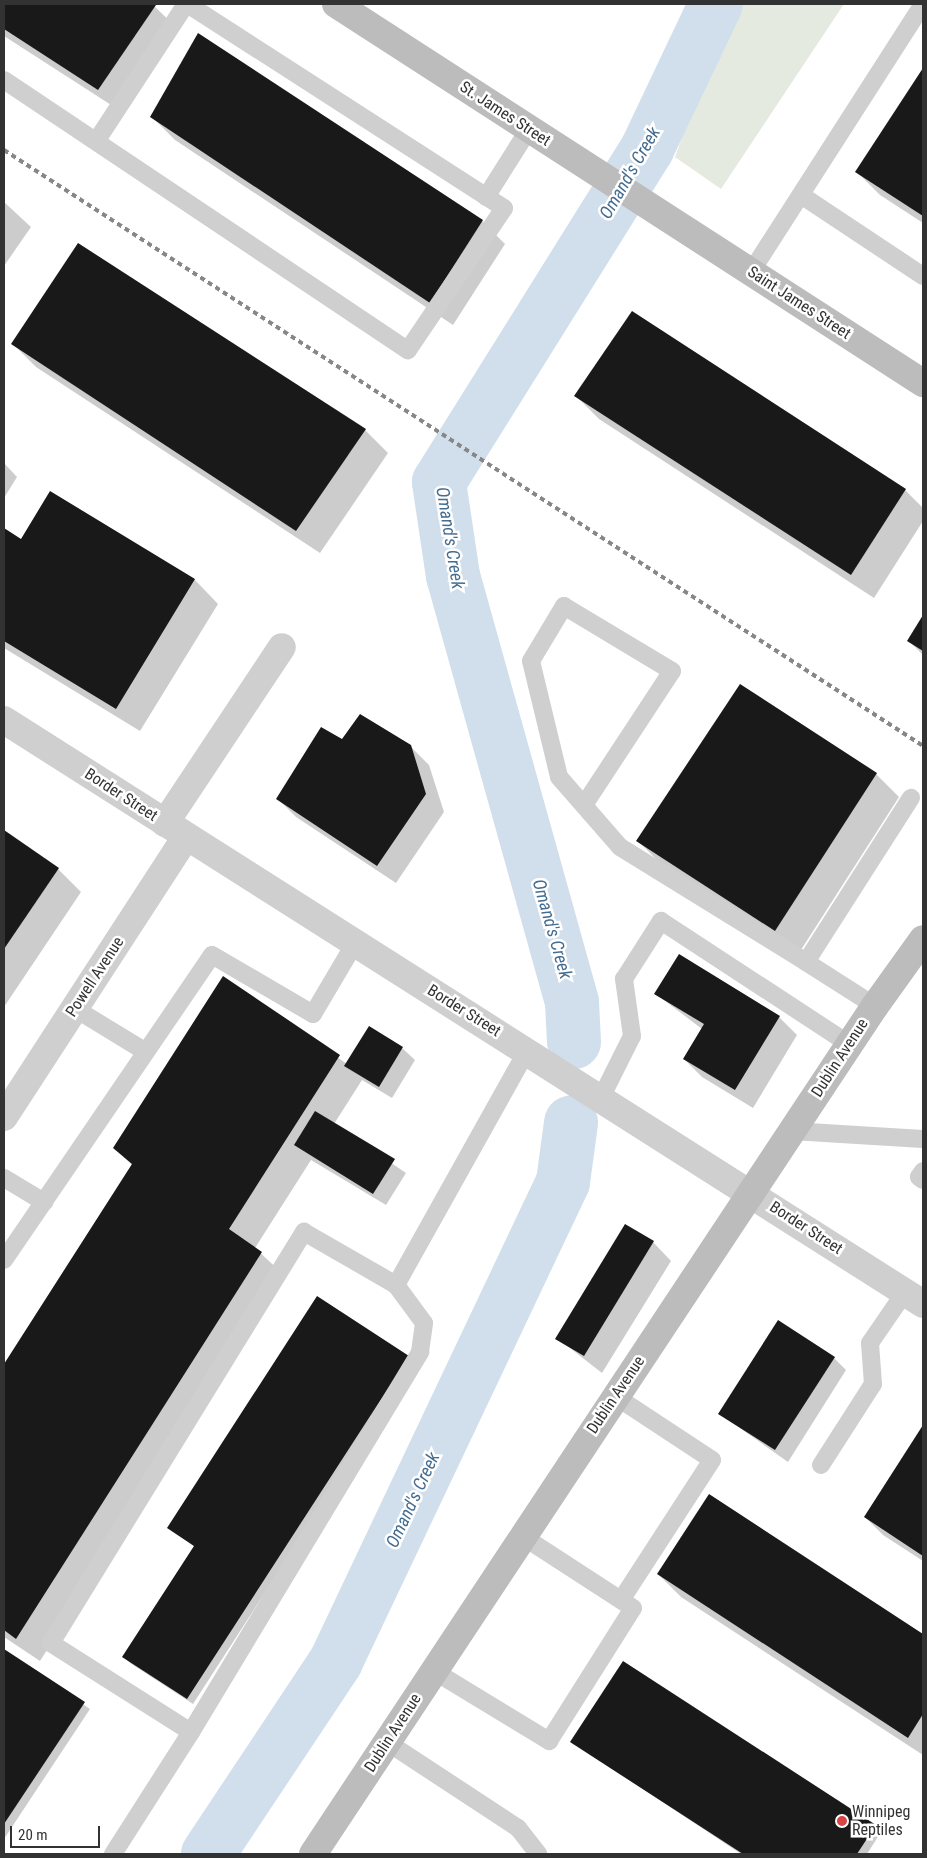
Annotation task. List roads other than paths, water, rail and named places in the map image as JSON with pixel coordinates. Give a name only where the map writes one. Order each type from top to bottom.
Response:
[{"type":"main road","name":"St. James Street","points":[[336,4],[674,224]]},
{"type":"main road","name":"Saint James Street","points":[[674,224],[752,272],[923,384]]},
{"type":"main road","name":"Dublin Avenue","points":[[314,1854],[522,1536],[874,1006],[923,939]]},
{"type":"street","name":"Powell Avenue","points":[[6,1108],[74,1008],[282,647]]},
{"type":"street","name":"Border Street","points":[[4,720],[914,1298]]},
{"type":"lane","points":[[4,80],[97,140],[408,350],[504,208],[187,4],[97,140]]},
{"type":"lane","points":[[752,272],[923,4]]},
{"type":"lane","points":[[486,197],[529,129]]},
{"type":"lane","points":[[802,195],[923,276]]},
{"type":"lane","points":[[584,805],[672,671],[564,606],[531,660],[559,777],[620,847],[874,1006]]},
{"type":"lane","points":[[806,962],[911,798]]},
{"type":"lane","points":[[601,1098],[632,1036],[624,979],[661,921],[849,1044]]},
{"type":"lane","points":[[4,1260],[212,954],[313,1014],[355,943]]},
{"type":"lane","points":[[74,1008],[146,1052]]},
{"type":"lane","points":[[396,1285],[527,1051]]},
{"type":"lane","points":[[792,1131],[923,1139]]},
{"type":"lane","points":[[923,1171],[919,1177],[923,1180]]},
{"type":"lane","points":[[4,1178],[44,1202]]},
{"type":"lane","points":[[113,1854],[191,1732],[420,1352],[424,1323],[396,1285],[304,1232],[51,1643],[191,1732]]},
{"type":"lane","points":[[820,1465],[873,1384],[870,1343],[914,1298]]},
{"type":"lane","points":[[615,1396],[712,1460],[621,1600]]},
{"type":"lane","points":[[434,1671],[549,1741],[633,1608],[522,1536]]},
{"type":"lane","points":[[387,1742],[518,1828],[538,1854]]},
{"type":"waterway","name":"Omand's Creek","points":[[574,1042],[572,1002],[453,576],[439,482],[647,149],[716,4]]},
{"type":"waterway","name":"Omand's Creek","points":[[208,1854],[336,1661],[563,1182],[571,1123]]},
{"type":"railway","points":[[4,150],[923,746]]},
{"type":"place","name":"Winnipeg Reptiles","points":[[842,1821]]}]
